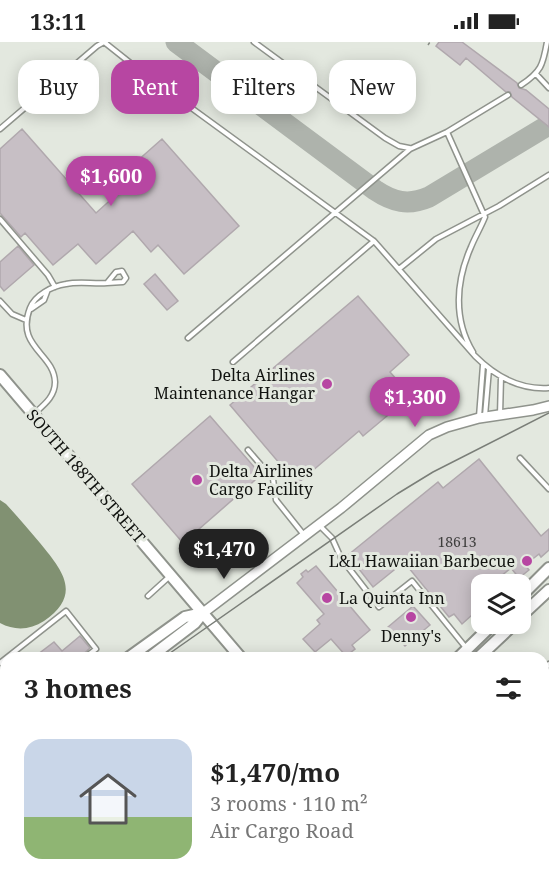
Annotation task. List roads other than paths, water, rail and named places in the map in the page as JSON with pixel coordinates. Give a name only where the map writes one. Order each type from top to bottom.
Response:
[{"type":"main road","name":"SOUTH 188TH STREET","points":[[0,375],[236,652]]},
{"type":"main road","points":[[531,586],[549,568]]},
{"type":"main road","points":[[531,607],[549,590]]},
{"type":"main road","points":[[136,652],[186,616],[203,613]]},
{"type":"main road","points":[[157,652],[195,623],[203,613]]},
{"type":"main road","points":[[465,652],[483,634]]},
{"type":"main road","points":[[484,652],[503,634]]},
{"type":"street","points":[[203,613],[320,525],[429,435],[447,427],[482,418],[549,406]]},
{"type":"lane","points":[[0,129],[97,46],[105,42],[138,69],[374,241],[489,369],[521,386],[549,388]]},
{"type":"lane","points":[[254,42],[392,142],[410,148]]},
{"type":"lane","points":[[521,85],[536,74],[544,60],[547,42]]},
{"type":"lane","points":[[536,74],[549,88]]},
{"type":"lane","points":[[188,338],[410,148],[447,132],[508,94]]},
{"type":"lane","points":[[447,132],[484,213],[464,265],[458,304],[462,328],[470,347],[482,363],[482,418]]},
{"type":"lane","points":[[399,269],[436,239],[549,175]]},
{"type":"lane","points":[[0,219],[48,274],[55,287]]},
{"type":"lane","points":[[233,362],[374,241]]},
{"type":"lane","points":[[33,415],[49,400],[55,384],[50,368],[28,336],[26,320],[34,299],[39,294],[55,287],[73,283],[93,284],[123,282],[126,278],[125,274],[118,271],[107,283]]},
{"type":"lane","points":[[0,301],[12,314],[26,320]]},
{"type":"lane","points":[[482,418],[489,369]]},
{"type":"lane","points":[[500,414],[501,377]]},
{"type":"lane","points":[[248,450],[273,479],[276,500],[305,535]]},
{"type":"lane","points":[[520,458],[549,489]]},
{"type":"lane","points":[[320,525],[332,537],[341,558],[379,607],[412,581],[468,649]]},
{"type":"lane","points":[[148,596],[171,575]]},
{"type":"lane","points":[[14,652],[66,611],[96,649],[92,652]]},
{"type":"tram line","points":[[172,652],[397,494],[433,472],[549,413]]},
{"type":"place","name":"Delta Airlines Maintenance Hangar","points":[[327,384]]},
{"type":"place","name":"Delta Airlines Cargo Facility","points":[[197,480]]},
{"type":"place","name":"L&L Hawaiian Barbecue","points":[[527,561]]},
{"type":"place","name":"La Quinta Inn","points":[[327,598]]},
{"type":"place","name":"Denny's","points":[[411,617]]}]
